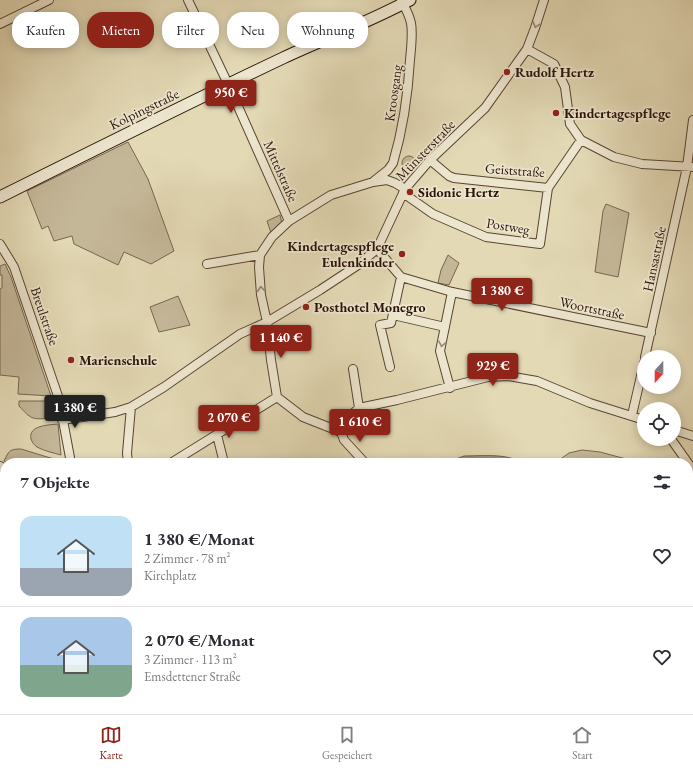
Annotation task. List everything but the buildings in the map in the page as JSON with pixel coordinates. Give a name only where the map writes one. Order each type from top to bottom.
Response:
[{"type":"street","points":[[0,24],[49,0]]},
{"type":"street","name":"Mittelstraße","points":[[188,0],[228,84],[289,221]]},
{"type":"street","name":"Münsterstraße","points":[[62,420],[115,412],[131,407],[181,376],[233,338],[267,322],[320,290],[358,265],[377,249],[404,191],[430,160],[485,108],[527,49],[536,28],[544,0]]},
{"type":"street","name":"Kolpingstraße","points":[[0,197],[228,84],[285,57],[348,30],[405,1]]},
{"type":"street","name":"Kroosgang","points":[[373,182],[388,170],[393,163],[406,111],[409,88],[411,24],[405,1]]},
{"type":"street","points":[[527,49],[554,64],[565,87],[570,124],[581,140],[614,157],[642,164],[690,167]]},
{"type":"street","name":"Hansastraße","points":[[647,350],[690,167],[693,120]]},
{"type":"street","name":"Geiststraße","points":[[430,160],[449,176],[454,178],[548,188],[581,140]]},
{"type":"street","points":[[341,432],[302,417],[277,397],[267,322],[261,295],[259,267],[260,255],[272,236],[289,221],[332,196],[373,182],[387,180],[395,183],[404,191]]},
{"type":"street","name":"Postweg","points":[[404,191],[433,214],[486,237],[540,244],[548,188]]},
{"type":"street","name":"Breulstraße","points":[[0,244],[14,267],[59,399],[70,458]]},
{"type":"street","points":[[377,249],[401,277],[391,323],[380,325],[390,367]]},
{"type":"street","points":[[207,264],[260,255]]},
{"type":"street","name":"Woortstraße","points":[[401,277],[452,292],[651,333]]},
{"type":"street","points":[[450,388],[440,352],[452,292]]},
{"type":"street","points":[[393,314],[445,327]]},
{"type":"street","points":[[353,369],[358,408]]},
{"type":"street","points":[[360,458],[344,440],[341,432],[343,423],[358,408],[450,388],[488,377],[508,376],[538,381],[590,403],[637,417]]},
{"type":"street","points":[[632,415],[637,393]]},
{"type":"street","points":[[179,458],[277,397]]},
{"type":"street","points":[[128,458],[131,407]]},
{"type":"street","points":[[681,432],[693,436]]},
{"type":"street","points":[[217,435],[223,458]]},
{"type":"street","points":[[676,446],[684,458]]},
{"type":"shaded area","points":[[128,142],[148,179],[174,251],[151,264],[124,252],[118,265],[74,244],[72,236],[54,241],[48,226],[42,229],[27,191]]},
{"type":"shaded area","points":[[409,156],[414,158],[416,163],[414,168],[409,170],[404,168],[402,163],[404,158]]},
{"type":"shaded area","points":[[606,204],[629,213],[618,277],[595,272],[603,211]]},
{"type":"shaded area","points":[[280,215],[282,224],[271,233],[267,221]]},
{"type":"shaded area","points":[[448,255],[459,263],[449,285],[438,283],[441,270]]},
{"type":"shaded area","points":[[5,264],[11,277],[51,396],[18,394],[19,377],[0,375],[0,289],[2,288],[2,275],[0,275],[0,266]]},
{"type":"shaded area","points":[[178,296],[190,325],[159,332],[150,307]]},
{"type":"shaded area","points":[[19,401],[46,401],[53,406],[54,415],[49,416],[49,418],[32,418],[19,406]]},
{"type":"shaded area","points":[[58,424],[61,455],[43,450],[34,444],[31,439],[31,434],[36,428],[45,425]]},
{"type":"shaded area","points":[[14,449],[21,449],[50,458],[6,458],[10,451]]},
{"type":"shaded area","points":[[582,450],[600,452],[622,458],[562,458],[569,453]]},
{"type":"water","points":[[464,456],[502,456],[509,458],[459,458]]},
{"type":"place","name":"Rudolf Hertz","points":[[507,72]]},
{"type":"place","name":"Kindertagespflege","points":[[556,113]]},
{"type":"place","name":"Sidonie Hertz","points":[[410,192]]},
{"type":"place","name":"Kindertagespflege Eulenkinder","points":[[402,254]]},
{"type":"place","name":"Posthotel Monegro","points":[[306,307]]},
{"type":"place","name":"Marienschule","points":[[71,360]]}]
